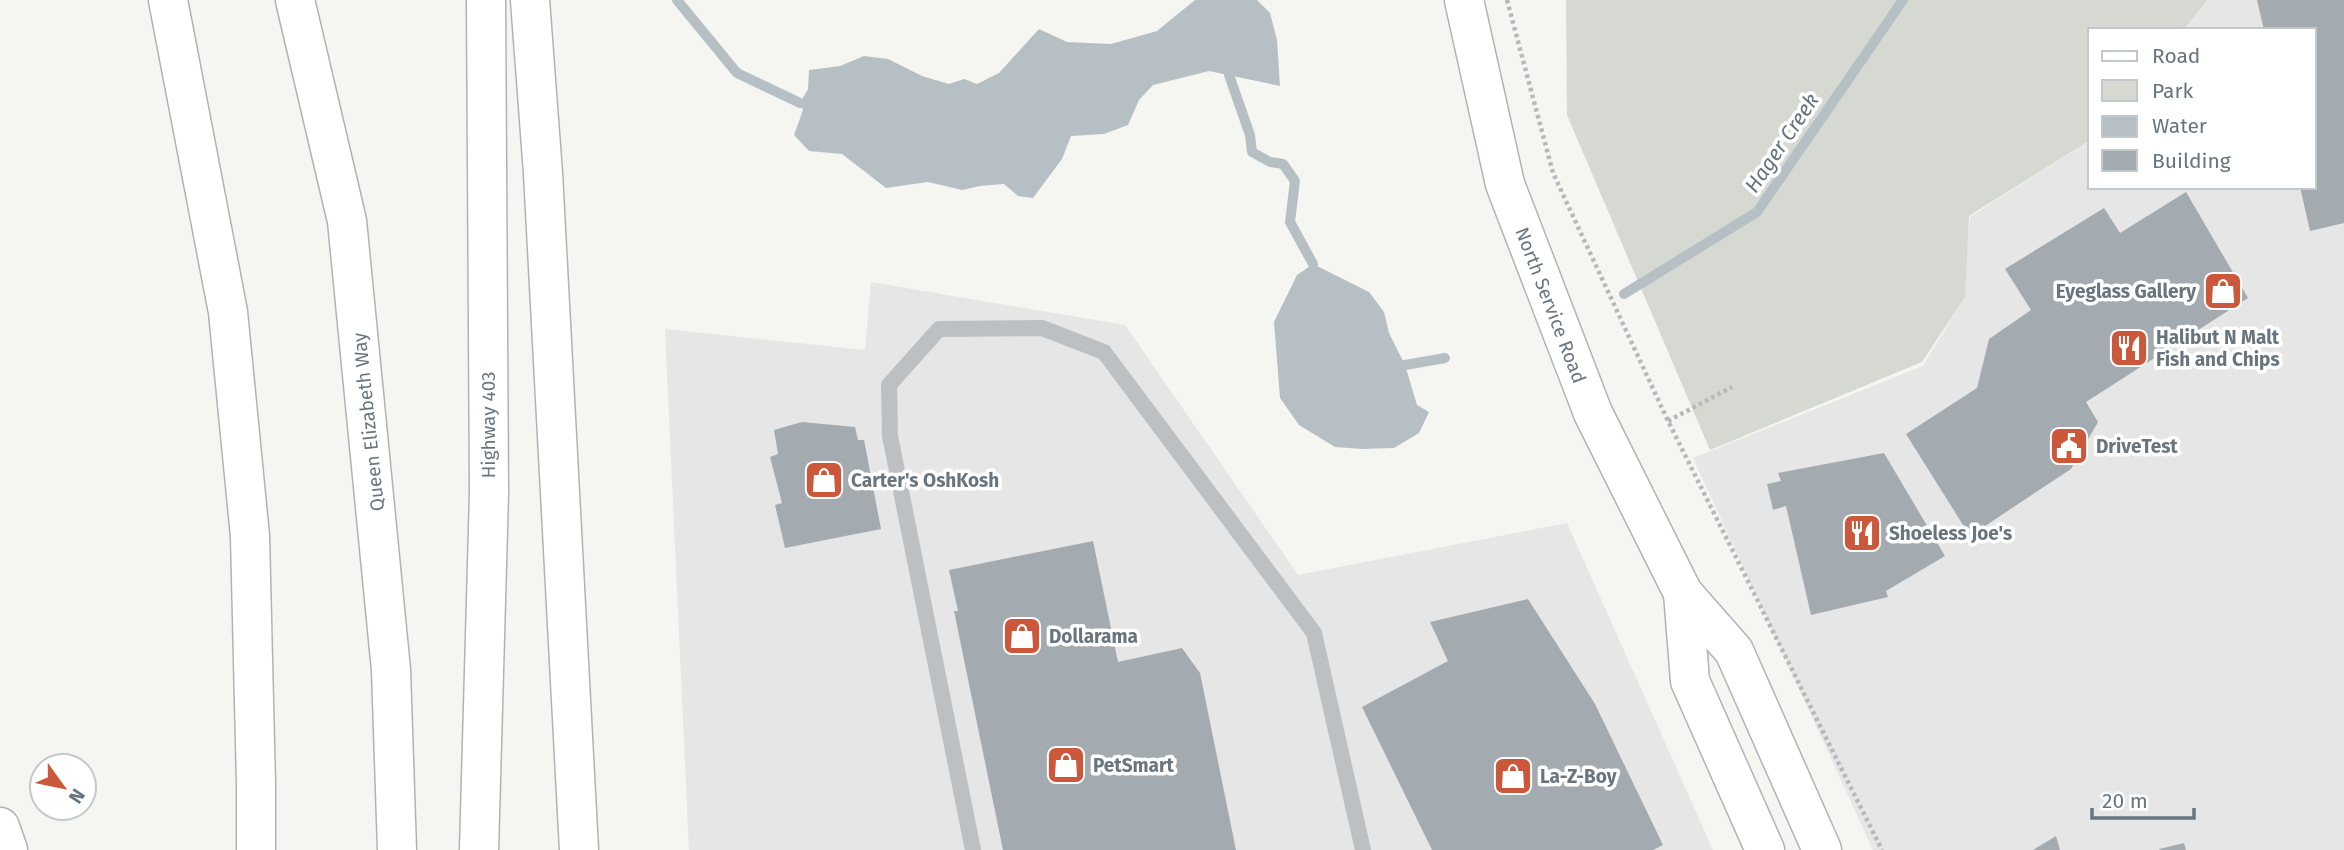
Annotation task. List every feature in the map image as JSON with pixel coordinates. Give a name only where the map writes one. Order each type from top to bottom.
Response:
[{"type":"main road","points":[[168,0],[229,326],[250,536],[256,850]]},
{"type":"main road","name":"Queen Elizabeth Way","points":[[295,0],[348,221],[391,670],[397,850]]},
{"type":"main road","name":"Highway 403","points":[[479,850],[489,493],[486,0]]},
{"type":"main road","points":[[530,0],[543,173],[579,850]]},
{"type":"main road","name":"North Service Road","points":[[1464,0],[1505,184],[1593,413],[1683,593],[1734,651],[1822,850]]},
{"type":"main road","name":"North Service Road","points":[[1683,593],[1690,681],[1765,850]]},
{"type":"main road","points":[[0,827],[8,850]]},
{"type":"lane","points":[[972,850],[890,436],[889,385],[939,329],[1042,328],[1104,352],[1314,633],[1363,850]]},
{"type":"path","points":[[1507,0],[1553,173],[1668,421],[1882,850]]},
{"type":"path","points":[[1668,421],[1732,387]]},
{"type":"shaded area","points":[[2209,0],[2344,0],[2344,850],[1873,850],[1693,458],[1923,366],[1962,301],[1970,217],[2088,141],[2088,189],[2316,189],[2316,28],[2184,28]]},
{"type":"shaded area","points":[[871,282],[1125,325],[1298,575],[1567,523],[1713,850],[689,850],[665,329],[865,350]]},
{"type":"green space","points":[[1566,0],[2208,0],[2185,28],[2088,28],[2088,141],[1969,216],[1965,297],[1922,362],[1710,450],[1567,115]]},
{"type":"water","points":[[1195,0],[1257,0],[1270,13],[1277,40],[1280,86],[1209,71],[1153,85],[1139,100],[1128,125],[1104,134],[1071,136],[1062,159],[1033,198],[1018,196],[1004,184],[962,190],[928,182],[886,188],[842,154],[809,151],[794,135],[803,110],[800,103],[808,89],[809,70],[840,66],[864,56],[888,59],[922,76],[949,84],[964,79],[977,84],[999,73],[1039,29],[1067,42],[1111,44],[1157,31]]},
{"type":"water","points":[[1313,264],[1369,292],[1384,312],[1389,333],[1405,365],[1417,405],[1429,412],[1419,433],[1394,448],[1335,447],[1299,425],[1280,398],[1274,322],[1297,275]]},
{"type":"building","points":[[2257,0],[2344,0],[2344,223],[2310,231],[2300,189],[2316,189],[2316,28],[2264,28]]},
{"type":"building","points":[[2186,192],[2248,298],[2086,402],[2098,422],[2071,469],[1970,536],[1906,434],[1977,388],[1989,339],[2031,310],[2005,269],[2104,208],[2120,233]]},
{"type":"building","name":"Carter's OshKosh","points":[[802,422],[855,427],[858,440],[864,440],[881,529],[785,548],[775,505],[782,503],[770,457],[778,454],[774,430]]},
{"type":"building","name":"Shoeless Joe's","points":[[1884,453],[1945,556],[1886,591],[1888,597],[1811,615],[1786,506],[1773,510],[1767,484],[1781,481],[1778,473]]},
{"type":"building","points":[[1093,541],[1118,662],[1182,648],[1200,673],[1236,850],[1003,850],[954,611],[958,611],[949,570]]},
{"type":"building","name":"La-Z-Boy","points":[[1528,599],[1595,704],[1663,845],[1653,850],[1432,850],[1362,707],[1448,661],[1430,622]]},
{"type":"building","points":[[2056,836],[2060,850],[2033,850]]},
{"type":"building","points":[[2184,843],[2186,850],[2159,849]]},
{"type":"waterway","name":"Hager Creek","points":[[677,0],[737,73],[800,103]]},
{"type":"waterway","name":"Hager Creek","points":[[1624,294],[1757,212],[1903,0]]},
{"type":"waterway","name":"Hager Creek","points":[[1229,75],[1250,135],[1252,152],[1270,162],[1283,164],[1295,181],[1290,222],[1313,264]]},
{"type":"waterway","name":"Hager Creek","points":[[1405,365],[1445,358]]},
{"type":"place","name":"Eyeglass Gallery","points":[[2223,291]]},
{"type":"place","name":"Halibut N Malt Fish and Chips","points":[[2129,348]]},
{"type":"place","name":"DriveTest","points":[[2069,446]]},
{"type":"place","name":"Carter's OshKosh","points":[[824,480]]},
{"type":"place","name":"Shoeless Joe's","points":[[1862,533]]},
{"type":"place","name":"Dollarama","points":[[1022,636]]},
{"type":"place","name":"PetSmart","points":[[1066,765]]},
{"type":"place","name":"La-Z-Boy","points":[[1513,776]]}]
